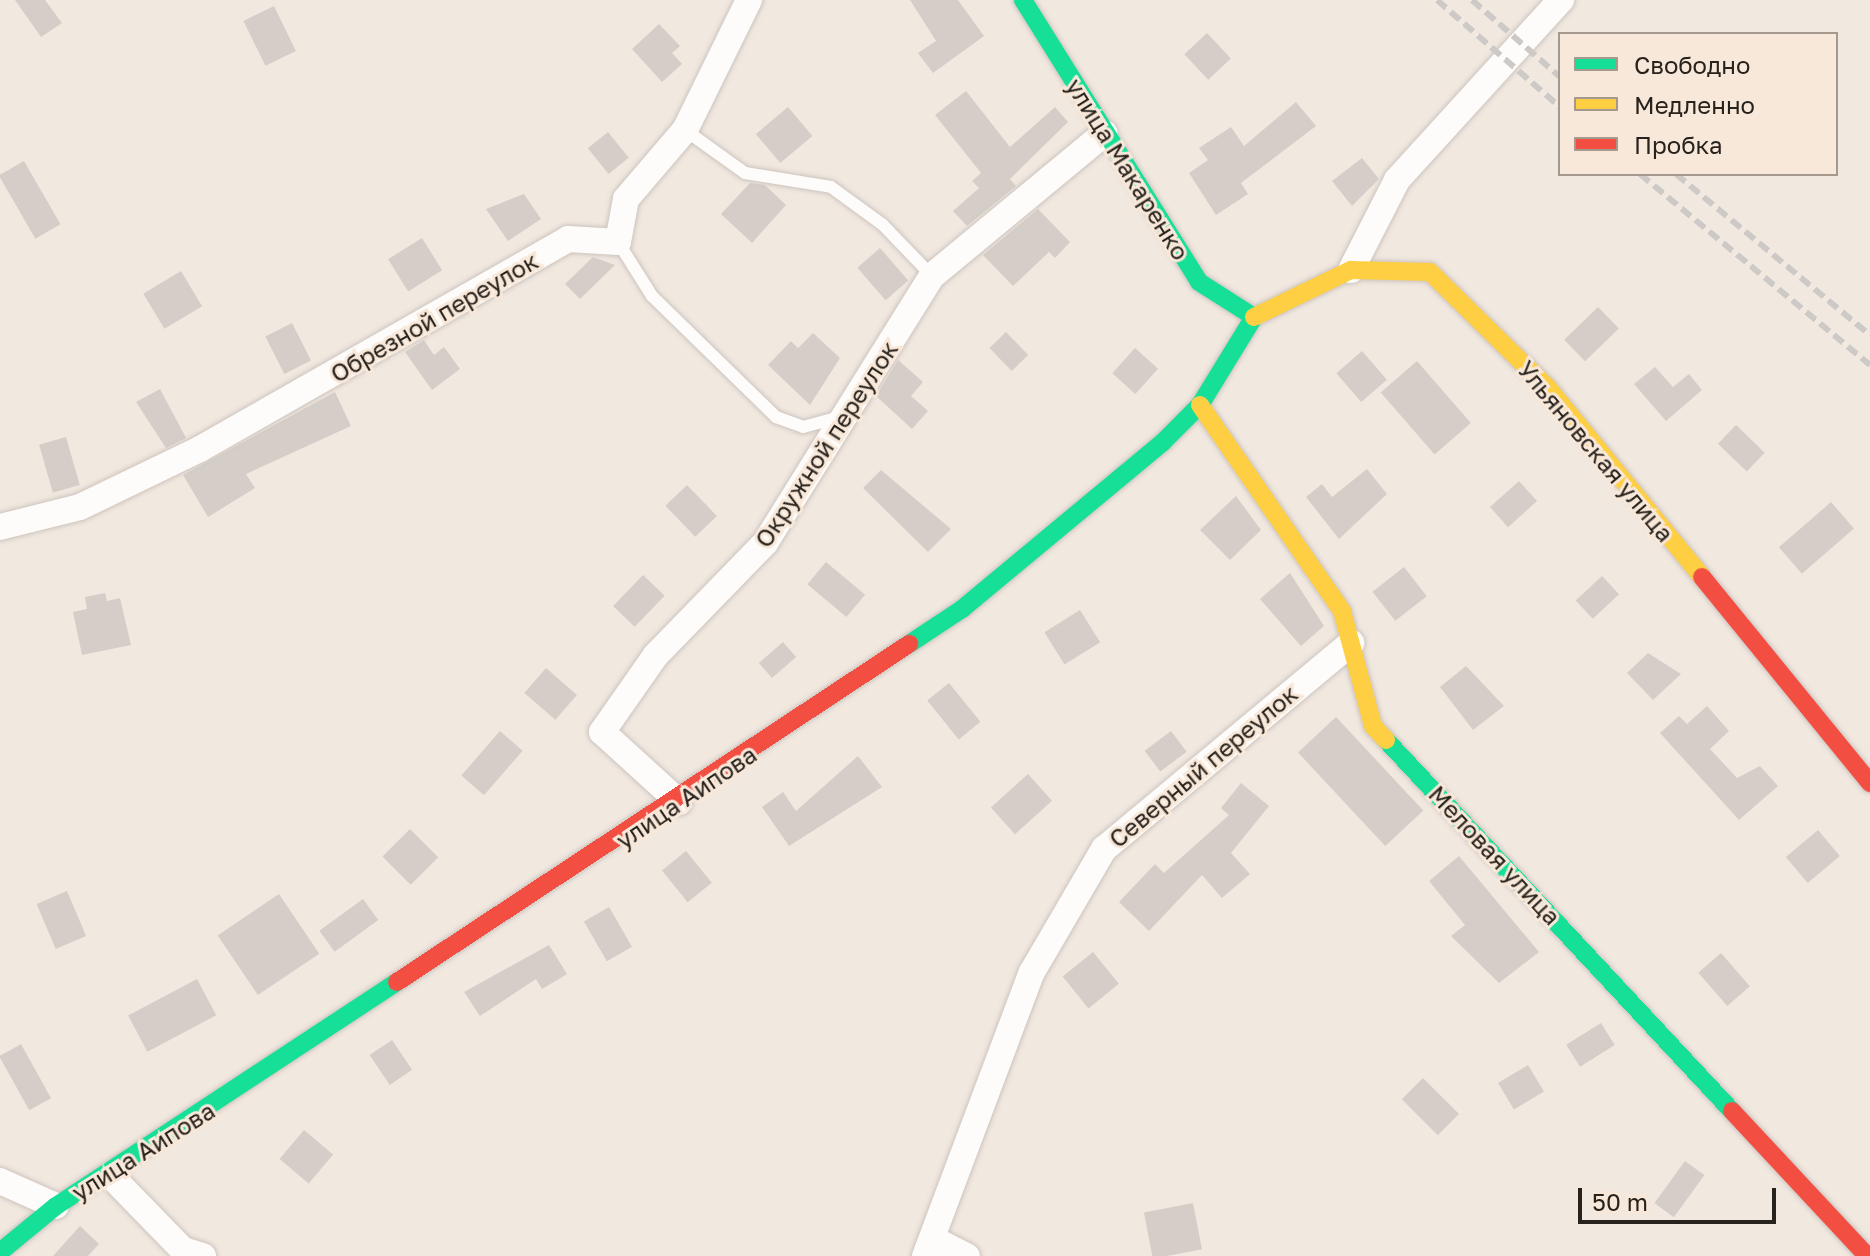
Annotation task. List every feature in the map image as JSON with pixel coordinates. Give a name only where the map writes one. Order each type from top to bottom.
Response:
[{"type":"street","points":[[618,242],[626,199],[685,130],[749,0]]},
{"type":"street","name":"улица Макаренко","points":[[1023,0],[1199,282],[1254,317]]},
{"type":"street","points":[[1351,270],[1397,180],[1561,0]]},
{"type":"street","name":"Окружной переулок","points":[[679,802],[602,732],[656,655],[765,543],[850,415],[932,276],[1105,133]]},
{"type":"street","name":"Обрезной переулок","points":[[0,527],[80,507],[200,449],[568,239],[618,242]]},
{"type":"street","name":"Ульяновская улица","points":[[1254,317],[1351,270],[1430,272],[1548,388],[1870,783]]},
{"type":"street","name":"улица Аипова","points":[[0,1252],[56,1206],[110,1175],[679,802],[962,609],[1200,405],[1254,317]]},
{"type":"street","name":"Меловая улица","points":[[1200,405],[1342,611],[1373,726],[1867,1256]]},
{"type":"street","name":"Северный переулок","points":[[929,1247],[1032,972],[1104,849],[1351,643]]},
{"type":"street","points":[[110,1175],[183,1250],[203,1256]]},
{"type":"street","name":"улица Аипова","points":[[0,1181],[56,1206]]},
{"type":"street","points":[[929,1247],[967,1256]]},
{"type":"lane","points":[[685,130],[745,173],[831,187],[882,224],[932,276]]},
{"type":"lane","points":[[618,242],[652,296],[776,417],[803,427],[850,415]]},
{"type":"building","points":[[15,0],[45,0],[62,23],[41,37]]},
{"type":"building","points":[[910,0],[958,0],[984,36],[933,73],[918,53],[936,41]]},
{"type":"building","points":[[274,6],[296,51],[265,66],[243,21]]},
{"type":"building","points":[[659,24],[680,46],[672,53],[682,64],[662,82],[632,49]]},
{"type":"building","points":[[1207,33],[1231,59],[1208,80],[1184,54]]},
{"type":"building","points":[[966,91],[1010,147],[1055,107],[1068,122],[1010,179],[1016,186],[967,226],[953,211],[979,188],[972,181],[981,173],[935,115]]},
{"type":"building","points":[[1296,102],[1316,126],[1241,183],[1248,194],[1216,215],[1189,173],[1208,160],[1199,148],[1231,127],[1244,146]]},
{"type":"building","points":[[788,107],[812,136],[780,163],[756,134]]},
{"type":"building","points":[[608,132],[629,158],[609,174],[588,148]]},
{"type":"building","points":[[1362,158],[1379,179],[1352,206],[1332,181]]},
{"type":"building","points":[[24,161],[61,224],[35,239],[0,177]]},
{"type":"building","points":[[750,183],[765,185],[786,205],[752,243],[721,214]]},
{"type":"building","points":[[524,194],[541,219],[508,241],[486,209]]},
{"type":"building","points":[[1038,209],[1070,242],[1055,258],[1049,252],[1013,286],[983,255]]},
{"type":"building","points":[[422,238],[442,270],[408,291],[388,259]]},
{"type":"building","points":[[880,248],[908,280],[886,300],[857,268]]},
{"type":"building","points":[[593,257],[615,265],[580,299],[565,284]]},
{"type":"building","points":[[181,271],[202,306],[164,329],[143,294]]},
{"type":"building","points":[[1598,307],[1619,329],[1585,361],[1564,340]]},
{"type":"building","points":[[292,323],[311,360],[284,374],[265,337]]},
{"type":"building","points":[[1006,332],[1028,355],[1012,371],[989,348]]},
{"type":"building","points":[[813,333],[840,358],[810,405],[768,365],[791,341],[798,348]]},
{"type":"building","points":[[424,340],[434,355],[444,347],[460,369],[432,390],[405,352]]},
{"type":"building","points":[[1135,348],[1158,369],[1135,394],[1112,373]]},
{"type":"building","points":[[1362,351],[1387,380],[1361,402],[1336,373]]},
{"type":"building","points":[[898,360],[923,382],[911,396],[928,411],[912,429],[876,396]]},
{"type":"building","points":[[1417,361],[1471,423],[1435,454],[1381,392]]},
{"type":"building","points":[[1655,367],[1673,387],[1689,374],[1702,390],[1666,421],[1634,384]]},
{"type":"building","points":[[160,389],[186,438],[166,448],[136,402]]},
{"type":"building","points":[[335,392],[351,426],[246,474],[255,488],[208,517],[183,475]]},
{"type":"building","points":[[1736,425],[1765,453],[1747,471],[1718,444]]},
{"type":"building","points":[[66,437],[80,485],[53,493],[39,445]]},
{"type":"building","points":[[1367,469],[1387,494],[1339,539],[1306,497],[1322,484],[1332,497]]},
{"type":"building","points":[[881,470],[951,529],[928,552],[863,488]]},
{"type":"building","points":[[1519,481],[1537,501],[1508,527],[1490,507]]},
{"type":"building","points":[[687,485],[717,516],[695,537],[665,506]]},
{"type":"building","points":[[1236,496],[1261,530],[1230,560],[1200,530]]},
{"type":"building","points":[[1831,502],[1854,528],[1802,574],[1779,547]]},
{"type":"building","points":[[826,562],[865,595],[846,617],[807,584]]},
{"type":"building","points":[[1404,567],[1427,596],[1395,621],[1372,592]]},
{"type":"building","points":[[1290,573],[1324,626],[1301,646],[1260,599]]},
{"type":"building","points":[[643,575],[665,596],[635,627],[613,606]]},
{"type":"building","points":[[1602,576],[1619,594],[1593,619],[1576,601]]},
{"type":"building","points":[[105,593],[107,601],[120,598],[131,645],[82,655],[73,612],[87,609],[85,597]]},
{"type":"building","points":[[1080,610],[1100,642],[1065,664],[1044,632]]},
{"type":"building","points":[[783,642],[796,657],[772,678],[759,663]]},
{"type":"building","points":[[1648,653],[1681,674],[1653,700],[1627,673]]},
{"type":"building","points":[[1466,666],[1504,706],[1473,730],[1440,687]]},
{"type":"building","points":[[546,668],[577,695],[555,720],[524,693]]},
{"type":"building","points":[[949,683],[980,722],[959,739],[927,701]]},
{"type":"building","points":[[1707,706],[1729,731],[1710,749],[1737,778],[1760,766],[1778,786],[1739,820],[1660,733],[1679,716],[1687,724]]},
{"type":"building","points":[[1336,717],[1423,811],[1385,846],[1298,752]]},
{"type":"building","points":[[500,731],[523,751],[484,795],[461,776]]},
{"type":"building","points":[[1171,731],[1187,752],[1160,772],[1145,751]]},
{"type":"building","points":[[858,756],[882,787],[789,846],[762,807],[783,792],[796,811]]},
{"type":"building","points":[[1028,774],[1052,801],[1015,834],[991,807]]},
{"type":"building","points":[[1241,783],[1269,806],[1231,853],[1250,874],[1222,898],[1202,875],[1149,931],[1119,902],[1155,864],[1164,873],[1229,815],[1221,808]]},
{"type":"building","points":[[410,829],[438,857],[411,885],[382,857]]},
{"type":"building","points":[[1818,830],[1840,856],[1808,883],[1786,857]]},
{"type":"building","points":[[686,851],[712,883],[688,902],[662,871]]},
{"type":"building","points":[[1459,856],[1539,952],[1499,983],[1451,936],[1465,925],[1429,881]]},
{"type":"building","points":[[67,891],[86,936],[56,949],[37,904]]},
{"type":"building","points":[[279,894],[319,954],[258,995],[218,935]]},
{"type":"building","points":[[363,899],[378,920],[335,952],[319,931]]},
{"type":"building","points":[[609,907],[632,947],[607,961],[584,922]]},
{"type":"building","points":[[549,945],[567,974],[542,989],[536,979],[480,1016],[464,992]]},
{"type":"building","points":[[1093,952],[1119,984],[1088,1008],[1063,977]]},
{"type":"building","points":[[1721,953],[1750,986],[1727,1006],[1698,973]]},
{"type":"building","points":[[197,979],[216,1015],[147,1052],[128,1016]]},
{"type":"building","points":[[1601,1023],[1615,1045],[1580,1067],[1566,1045]]},
{"type":"building","points":[[392,1040],[412,1070],[390,1085],[370,1055]]},
{"type":"building","points":[[21,1044],[51,1098],[29,1110],[0,1058]]},
{"type":"building","points":[[1528,1065],[1544,1092],[1514,1110],[1498,1083]]},
{"type":"building","points":[[1423,1078],[1459,1114],[1438,1135],[1402,1099]]},
{"type":"building","points":[[304,1130],[333,1154],[309,1184],[280,1159]]},
{"type":"building","points":[[1685,1161],[1704,1175],[1674,1217],[1654,1203]]},
{"type":"building","points":[[1193,1203],[1202,1249],[1152,1256],[1144,1213]]},
{"type":"building","points":[[80,1226],[99,1244],[88,1256],[53,1256]]},
{"type":"railway","points":[[1437,0],[1558,105]]},
{"type":"railway","points":[[1472,0],[1558,75]]},
{"type":"railway","points":[[1642,176],[1870,365]]},
{"type":"railway","points":[[1678,176],[1870,335]]},
{"type":"traffic: fast","points":[[1023,0],[1199,282],[1254,317]]},
{"type":"traffic: fast","points":[[909,644],[962,609],[1163,442],[1200,405],[1254,317]]},
{"type":"traffic: fast","points":[[1386,740],[1732,1111]]},
{"type":"traffic: fast","points":[[0,1252],[56,1206],[397,982]]},
{"type":"traffic: slow","points":[[1254,317],[1351,270],[1430,272],[1548,388],[1702,577]]},
{"type":"traffic: slow","points":[[1200,405],[1342,611],[1373,726],[1386,740]]},
{"type":"traffic: jam","points":[[1702,577],[1870,783]]},
{"type":"traffic: jam","points":[[397,982],[909,644]]},
{"type":"traffic: jam","points":[[1732,1111],[1867,1256]]}]
